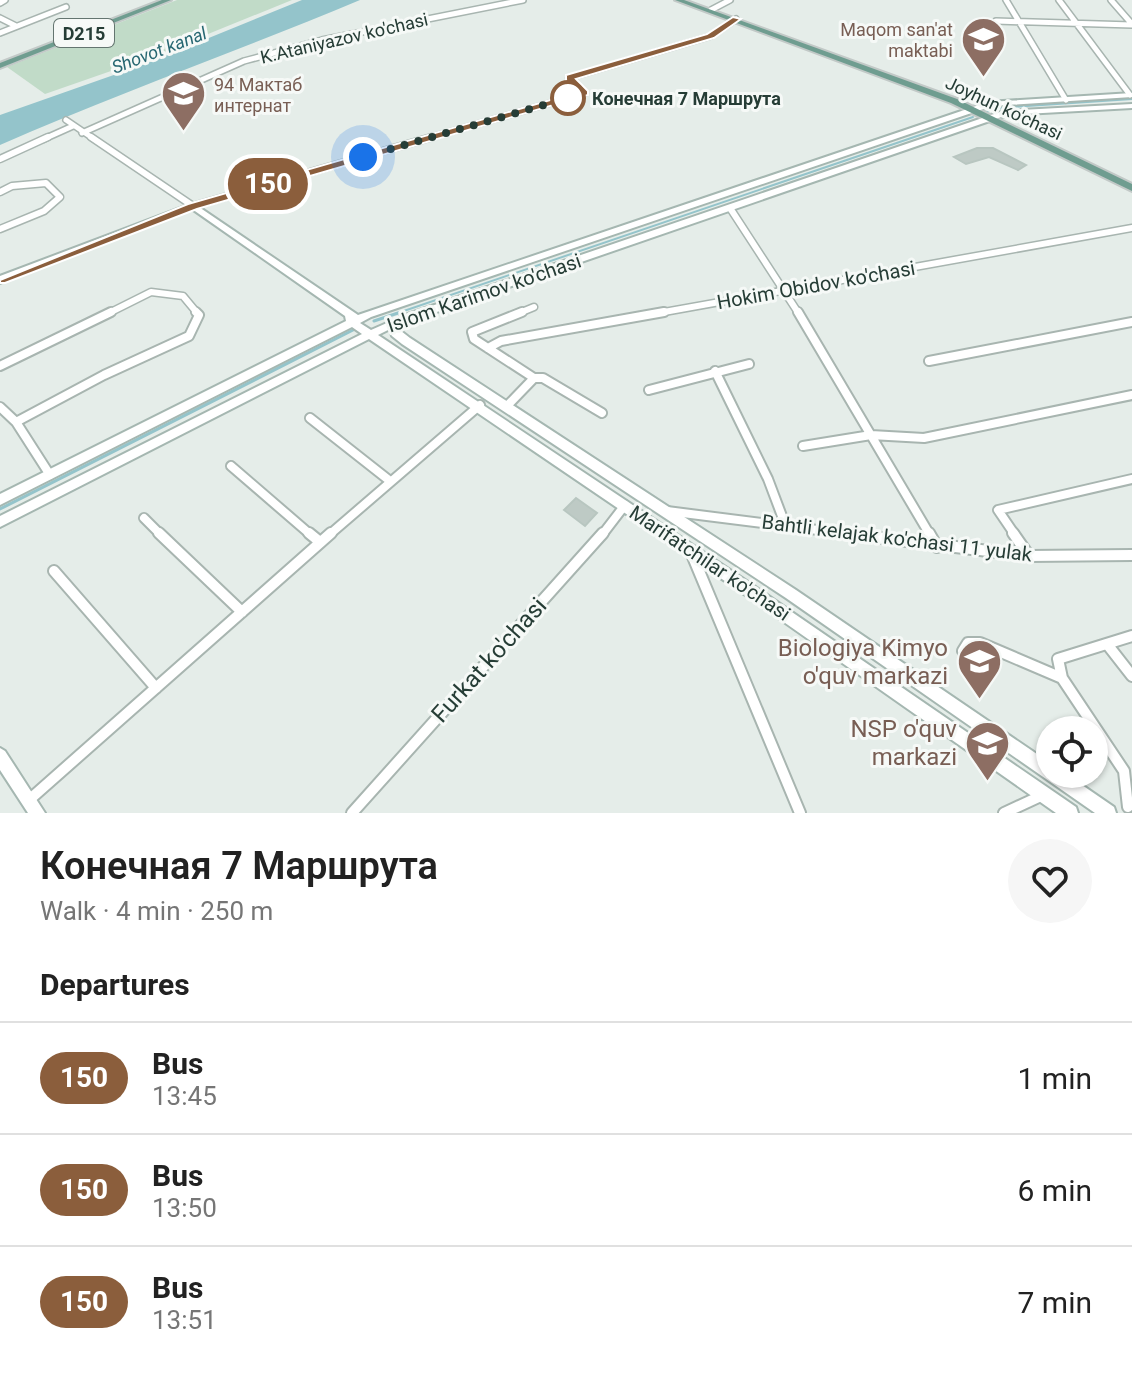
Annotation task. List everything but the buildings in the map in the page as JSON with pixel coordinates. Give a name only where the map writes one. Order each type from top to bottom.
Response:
[{"type":"main road","name":"D215","points":[[0,64],[156,0]]},
{"type":"main road","name":"D215","points":[[0,64],[168,0]]},
{"type":"main road","name":"Joyhun ko'chasi","points":[[678,0],[736,19],[972,110],[1132,188]]},
{"type":"main road","name":"Islom Karimov ko'chasi","points":[[0,500],[353,319],[991,104],[1131,95]]},
{"type":"main road","name":"Islom Karimov ko'chasi","points":[[0,522],[394,323],[1006,113],[1132,106]]},
{"type":"main road","points":[[0,280],[193,206]]},
{"type":"main road","name":"Marifatchilar ko'chasi","points":[[193,206],[371,333],[1070,813]]},
{"type":"main road","name":"Marifatchilar ko'chasi","points":[[394,323],[396,333],[406,341],[791,594],[1036,762]]},
{"type":"main road","points":[[0,756],[33,806]]},
{"type":"main road","name":"Marifatchilar ko'chasi","points":[[1073,788],[1108,813]]},
{"type":"street","points":[[0,3],[5,0]]},
{"type":"street","points":[[0,33],[66,7],[54,0]]},
{"type":"street","name":"K.Ataniyazov ko'chasi","points":[[82,133],[244,61],[322,40],[523,0]]},
{"type":"street","points":[[711,10],[730,0]]},
{"type":"street","points":[[1006,0],[1037,59],[1066,100]]},
{"type":"street","points":[[1059,0],[1131,95]]},
{"type":"street","points":[[1111,0],[1132,25]]},
{"type":"street","points":[[0,18],[16,26]]},
{"type":"street","points":[[193,206],[585,93],[569,78],[711,36],[736,19]]},
{"type":"street","points":[[996,21],[1132,25]]},
{"type":"street","name":"Marifatchilar ko'chasi","points":[[66,120],[193,206]]},
{"type":"street","points":[[0,159],[73,126]]},
{"type":"street","points":[[0,192],[12,186],[46,183],[60,197],[44,211],[0,229]]},
{"type":"street","points":[[730,208],[785,290],[937,547]]},
{"type":"street","points":[[657,219],[668,229]]},
{"type":"street","name":"Hokim Obidov ko'chasi","points":[[488,348],[501,341],[1132,228]]},
{"type":"street","points":[[0,366],[151,292],[183,296],[199,315],[189,336],[104,375],[16,422]]},
{"type":"street","points":[[534,307],[472,332],[474,339],[534,378],[543,378],[602,413]]},
{"type":"street","points":[[929,361],[1132,322]]},
{"type":"street","points":[[649,390],[749,364]]},
{"type":"street","points":[[715,371],[768,479],[785,524]]},
{"type":"street","points":[[506,407],[534,378]]},
{"type":"street","points":[[803,446],[871,435],[924,438],[1132,395]]},
{"type":"street","points":[[33,806],[156,688],[480,405]]},
{"type":"street","points":[[0,407],[16,422],[50,475]]},
{"type":"street","points":[[310,418],[390,481]]},
{"type":"street","points":[[231,466],[320,542]]},
{"type":"street","points":[[1029,556],[998,510],[1132,479]]},
{"type":"street","name":"Furkat ko'chasi","points":[[352,813],[600,537],[625,505]]},
{"type":"street","name":"Bahtli kelajak ko'chasi 11 yulak","points":[[662,511],[1029,556],[1132,555]]},
{"type":"street","points":[[144,518],[242,612]]},
{"type":"street","points":[[690,550],[800,813]]},
{"type":"street","points":[[54,571],[156,688]]},
{"type":"street","points":[[1128,808],[1124,771],[1062,678],[1058,659],[1132,636]]},
{"type":"street","points":[[963,651],[968,643],[980,643],[1062,678]]},
{"type":"street","points":[[1107,644],[1132,676]]},
{"type":"street","points":[[1004,813],[1044,794]]},
{"type":"green space","points":[[177,0],[292,0],[154,56],[45,94],[7,67]]},
{"type":"water","points":[[302,0],[360,0],[0,145],[0,115],[145,64]]},
{"type":"waterway","points":[[986,112],[999,108],[1132,99]]},
{"type":"waterway","points":[[395,314],[973,117]]},
{"type":"waterway","points":[[395,314],[401,312]]},
{"type":"waterway","points":[[374,321],[395,314]]},
{"type":"waterway","points":[[0,509],[355,329]]},
{"type":"bus line","name":"150","points":[[0,280],[193,206],[585,93],[569,78],[711,36],[736,19]]},
{"type":"place","name":"Maqom san'at maktabi","points":[[984,78]]},
{"type":"place","name":"Конечная 7 Маршрута","points":[[568,98]]},
{"type":"place","name":"94 Мактаб интернат","points":[[183,133]]},
{"type":"place","name":"Biologiya Kimyo o'quv markazi","points":[[979,701]]},
{"type":"place","name":"NSP o'quv markazi","points":[[988,782]]},
{"type":"route","points":[[363,157],[568,98]]},
{"type":"water label","name":"Shovot kanal","points":[[159,50]]}]
